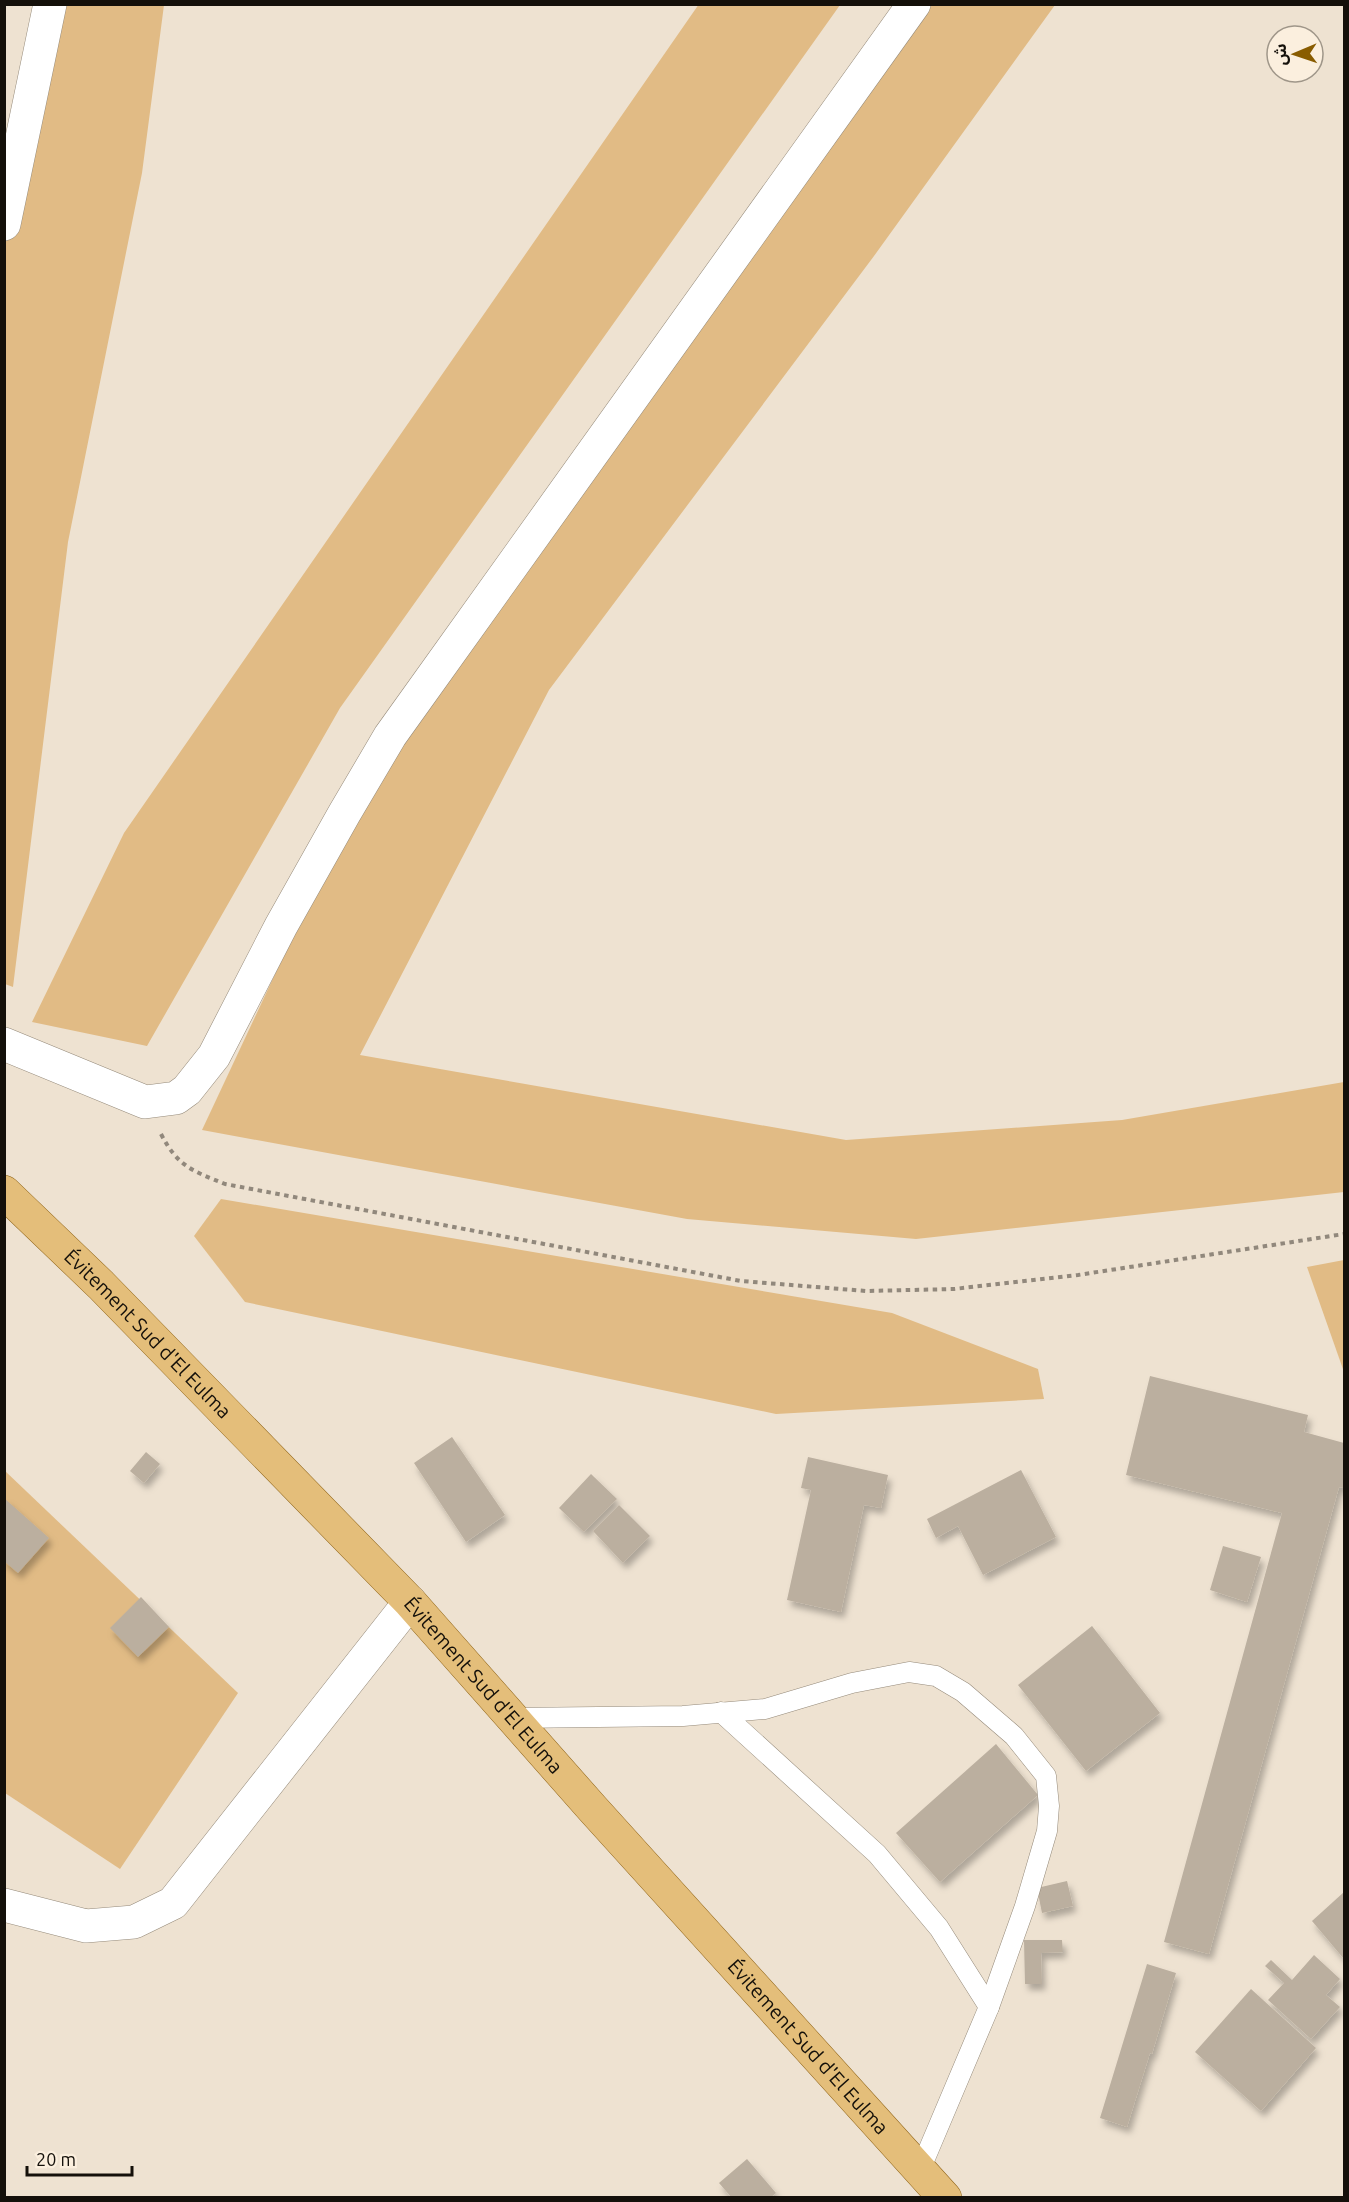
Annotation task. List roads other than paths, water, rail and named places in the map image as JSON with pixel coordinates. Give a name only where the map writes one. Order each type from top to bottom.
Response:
[{"type":"main road","name":"Évitement Sud d'El Eulma","points":[[4,1192],[101,1286],[410,1602],[945,2198]]},
{"type":"street","points":[[4,224],[45,37],[50,4]]},
{"type":"street","points":[[4,1044],[145,1102],[176,1098],[188,1090],[214,1056],[281,926],[390,736],[914,4]]},
{"type":"street","points":[[4,1905],[86,1926],[134,1922],[172,1903],[410,1602]]},
{"type":"lane","points":[[513,1718],[683,1716],[765,1709],[852,1683],[909,1672],[936,1676],[963,1692],[1014,1736],[1046,1776],[1049,1806],[1047,1832],[1025,1906],[989,2007],[920,2170]]},
{"type":"lane","points":[[721,1712],[877,1854],[939,1928],[989,2007]]}]
